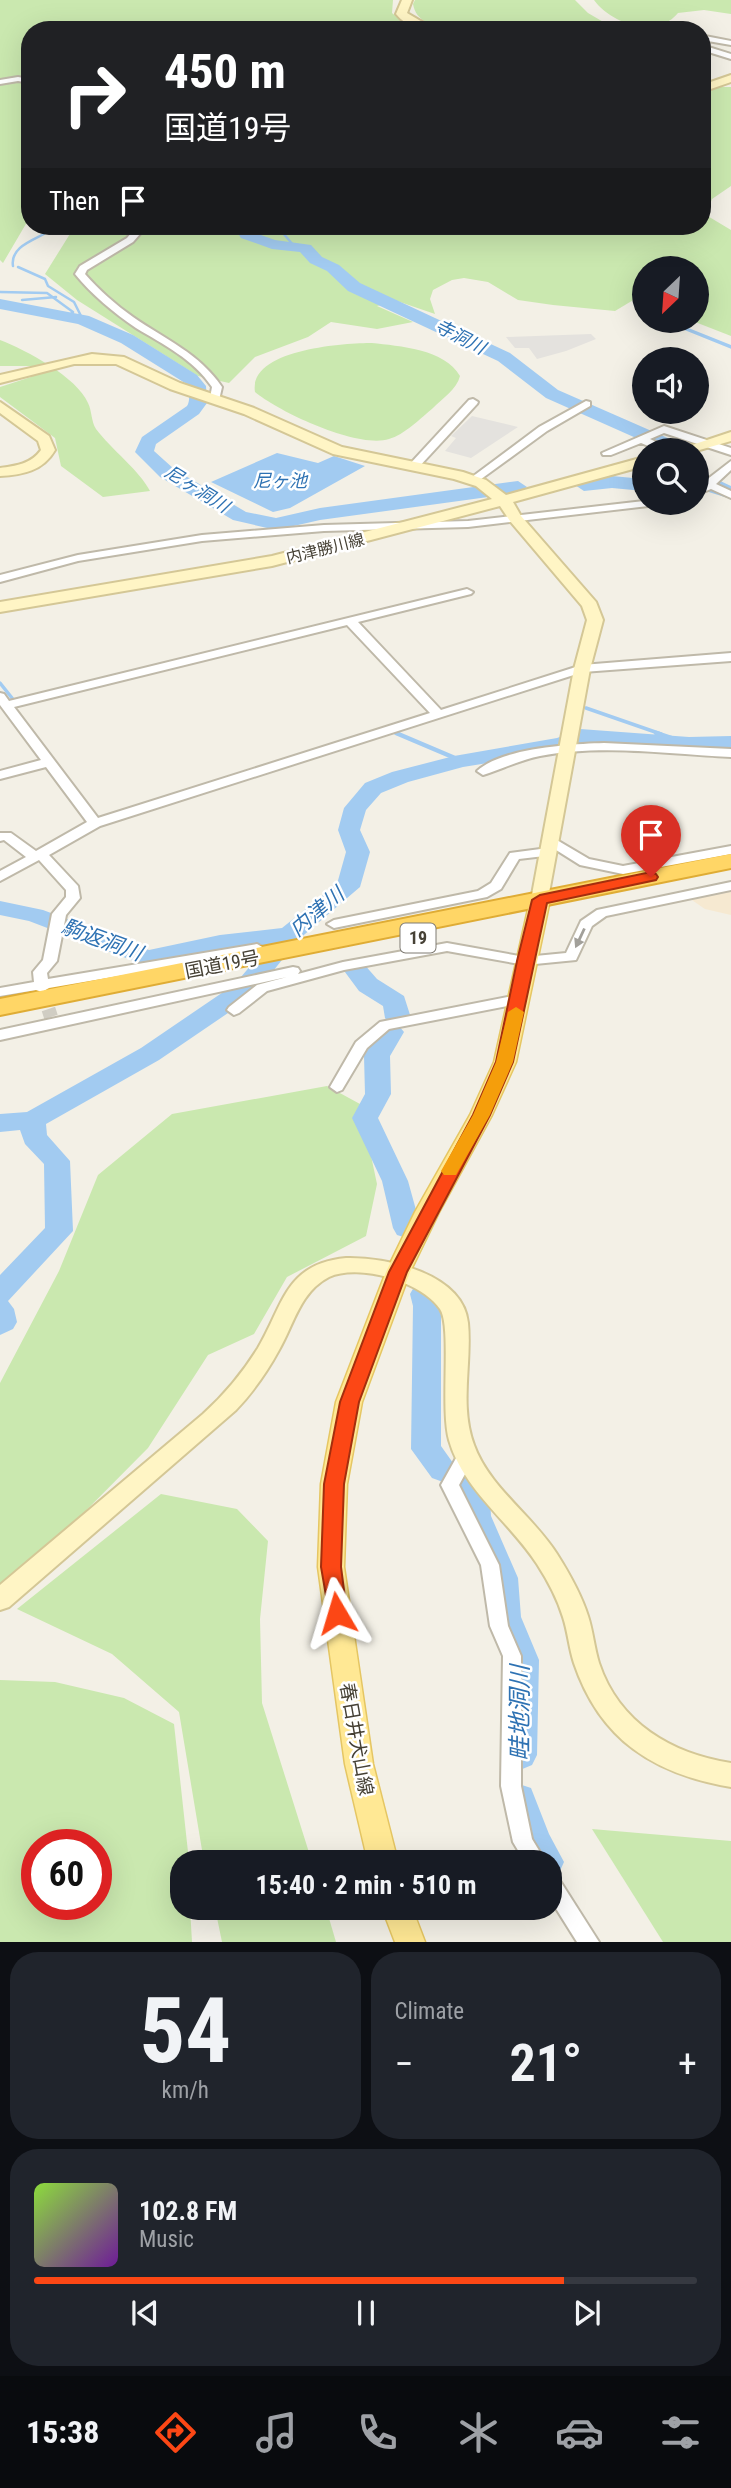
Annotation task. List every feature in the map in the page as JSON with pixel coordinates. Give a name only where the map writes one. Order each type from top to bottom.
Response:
[{"type":"highway","name":"国道19号","points":[[0,1007],[302,959],[731,861]]},
{"type":"highway","name":"国道19号","points":[[539,906],[731,875]]},
{"type":"highway","name":"国道19号","points":[[0,1020],[200,974]]},
{"type":"main road","name":"春日井犬山線","points":[[380,1850],[359,1764],[331,1567],[334,1484],[349,1402],[398,1272],[481,1115],[505,1062],[524,961],[539,906]]},
{"type":"main road","points":[[402,1920],[410,1942]]},
{"type":"street","points":[[407,0],[401,14],[412,21]]},
{"type":"street","points":[[711,40],[731,43]]},
{"type":"street","points":[[711,50],[731,57]]},
{"type":"street","points":[[711,86],[730,79]]},
{"type":"street","points":[[0,82],[21,80]]},
{"type":"street","points":[[134,235],[83,268],[80,274],[129,318],[180,348],[204,369],[217,387],[215,398]]},
{"type":"street","points":[[0,379],[74,360],[107,358],[129,362],[187,390],[215,398],[338,451],[473,480],[498,494],[515,518],[590,605],[595,620],[582,669],[539,906]]},
{"type":"street","points":[[413,467],[473,402]]},
{"type":"street","points":[[473,480],[543,429],[586,404]]},
{"type":"street","points":[[0,406],[44,439],[48,450],[46,456],[32,465],[0,472]]},
{"type":"street","points":[[643,438],[664,429],[689,438]]},
{"type":"street","points":[[709,443],[731,436]]},
{"type":"street","points":[[607,453],[632,443]]},
{"type":"street","points":[[709,445],[731,452]]},
{"type":"street","name":"内津勝川線","points":[[0,607],[272,561],[407,527],[498,494],[632,464]]},
{"type":"street","points":[[731,464],[710,485],[731,495]]},
{"type":"street","points":[[0,579],[83,557],[266,532],[407,527],[587,512],[632,506]]},
{"type":"street","points":[[127,536],[133,550]]},
{"type":"street","points":[[95,823],[3,701],[467,592]]},
{"type":"street","points":[[350,621],[439,715]]},
{"type":"street","points":[[0,877],[95,823],[582,669],[731,657]]},
{"type":"street","points":[[483,771],[521,755],[568,750],[636,748],[731,753]]},
{"type":"street","points":[[0,775],[49,762]]},
{"type":"street","points":[[0,837],[6,836],[38,856],[73,888],[73,898],[59,914],[50,961],[40,972],[41,986]]},
{"type":"street","points":[[334,924],[482,894],[496,886],[515,856],[549,846],[584,862],[623,870],[731,850]]},
{"type":"street","points":[[234,1010],[262,988],[343,966],[447,947],[524,961],[571,957],[586,924],[602,913],[731,886]]},
{"type":"street","points":[[0,992],[251,950],[419,917]]},
{"type":"street","points":[[0,1035],[55,1021],[166,1000],[302,959]]},
{"type":"street","points":[[337,1087],[361,1045],[385,1025],[518,1000]]},
{"type":"street","points":[[0,1600],[219,1413],[271,1345],[290,1301],[303,1283],[322,1271],[341,1266],[366,1266],[398,1272],[424,1283],[446,1299],[456,1318],[457,1434],[466,1456],[486,1484],[533,1535],[564,1586],[587,1664],[603,1700],[623,1728],[653,1751],[690,1767],[731,1775]]},
{"type":"street","points":[[466,1456],[450,1485],[490,1565],[499,1626],[512,1656],[511,1786],[523,1842],[528,1850]]},
{"type":"street","points":[[562,1900],[589,1942]]},
{"type":"shaded area","points":[[591,334],[596,339],[537,359],[529,348],[515,348],[506,337]]},
{"type":"shaded area","points":[[472,416],[518,427],[471,458],[445,451],[456,438],[451,436]]},
{"type":"shaded area","points":[[731,888],[731,915],[705,909],[689,898]]},
{"type":"green space","points":[[0,0],[393,0],[392,13],[401,21],[21,21],[21,232],[3,263],[0,260]]},
{"type":"green space","points":[[415,0],[575,0],[588,13],[602,21],[424,21],[417,14],[413,4]]},
{"type":"green space","points":[[594,0],[731,0],[731,14],[704,10],[678,13],[669,21],[621,21],[602,9]]},
{"type":"green space","points":[[731,87],[731,186],[711,202],[711,90]]},
{"type":"green space","points":[[711,218],[731,230],[731,336],[709,327],[709,256],[632,256],[632,301],[615,311],[518,300],[488,282],[464,278],[452,280],[433,290],[430,299],[435,314],[397,301],[377,306],[413,322],[377,329],[331,322],[308,337],[255,357],[229,383],[198,376],[77,300],[45,274],[69,235],[711,235]]},
{"type":"green space","points":[[0,340],[36,357],[62,374],[82,393],[96,429],[150,491],[103,497],[61,466],[55,438],[0,397],[0,387],[31,377],[30,366],[0,366]]},
{"type":"green space","points":[[372,343],[433,354],[453,367],[460,376],[445,397],[395,437],[375,441],[339,434],[282,409],[255,392],[257,378],[267,366],[282,358],[321,347]]},
{"type":"green space","points":[[327,1086],[360,1104],[377,1184],[366,1236],[287,1277],[254,1334],[208,1355],[148,1448],[32,1565],[0,1592],[0,1383],[59,1271],[98,1175],[172,1114]]},
{"type":"green space","points":[[161,1494],[237,1509],[268,1541],[260,1619],[262,1703],[308,1850],[202,1850],[179,1712],[112,1654],[17,1609]]},
{"type":"green space","points":[[0,1680],[55,1682],[124,1698],[174,1724],[188,1850],[170,1850],[170,1920],[191,1920],[192,1942],[0,1942]]},
{"type":"green space","points":[[592,1829],[731,1841],[731,1942],[663,1942]]},
{"type":"green space","points":[[217,1920],[330,1920],[336,1942],[222,1942]]},
{"type":"water","name":"尼ヶ池","points":[[277,453],[318,463],[334,456],[365,466],[290,508],[273,512],[211,482]]},
{"type":"waterway","points":[[13,266],[18,250],[42,235]]},
{"type":"waterway","name":"寺洞川","points":[[247,235],[272,244],[305,248],[316,260],[333,268],[354,287],[504,357],[552,394],[652,438]]},
{"type":"waterway","points":[[285,235],[294,246]]},
{"type":"waterway","points":[[18,267],[45,279],[48,286],[74,302],[83,320]]},
{"type":"waterway","points":[[0,292],[47,293],[53,297]]},
{"type":"waterway","points":[[22,300],[53,297]]},
{"type":"waterway","points":[[53,297],[73,312],[68,317]]},
{"type":"waterway","name":"尼ヶ洞川","points":[[0,304],[83,320],[127,339],[191,379],[197,386],[198,403],[193,410],[148,441],[144,452],[167,473],[240,516],[276,524],[320,514],[518,487]]},
{"type":"waterway","points":[[696,333],[731,347]]},
{"type":"waterway","name":"尼ヶ洞川","points":[[584,485],[612,482],[632,484]]},
{"type":"waterway","name":"尼ヶ洞川","points":[[709,483],[731,493]]},
{"type":"waterway","points":[[0,683],[12,698]]},
{"type":"waterway","points":[[586,708],[661,734]]},
{"type":"waterway","points":[[399,734],[396,733],[462,761]]},
{"type":"waterway","points":[[656,733],[689,744]]},
{"type":"waterway","name":"内津川","points":[[289,935],[348,887],[358,852],[349,830],[355,808],[373,788],[400,777],[462,761],[562,744],[580,736],[689,744],[731,743]]},
{"type":"waterway","name":"駒返洞川","points":[[0,908],[35,915],[147,958],[220,943],[289,935]]},
{"type":"waterway","name":"内津川","points":[[33,1120],[150,1054],[244,990],[289,935]]},
{"type":"waterway","name":"畦地洞川","points":[[354,968],[368,985],[395,1002],[398,1018]]},
{"type":"waterway","name":"畦地洞川","points":[[391,1032],[377,1056],[378,1094],[365,1118],[395,1181],[407,1228]]},
{"type":"waterway","name":"内津川","points":[[0,1123],[33,1120]]},
{"type":"waterway","points":[[0,1293],[59,1231],[57,1161],[34,1138],[33,1120]]},
{"type":"waterway","name":"畦地洞川","points":[[424,1294],[427,1306],[426,1449],[443,1470]]},
{"type":"waterway","points":[[0,1309],[3,1322],[0,1324]]},
{"type":"waterway","name":"畦地洞川","points":[[463,1488],[475,1499],[476,1516],[502,1578],[505,1617],[523,1660],[520,1755]]},
{"type":"waterway","name":"畦地洞川","points":[[519,1799],[540,1850]]},
{"type":"tunnel","points":[[42,989],[51,1017]]},
{"type":"slow traffic","points":[[450,1171],[481,1115],[505,1062],[516,1012]]},
{"type":"route","points":[[337,1613],[331,1567],[334,1484],[349,1402],[398,1272],[427,1212],[481,1115],[505,1062],[524,961],[540,900],[651,877]]}]
